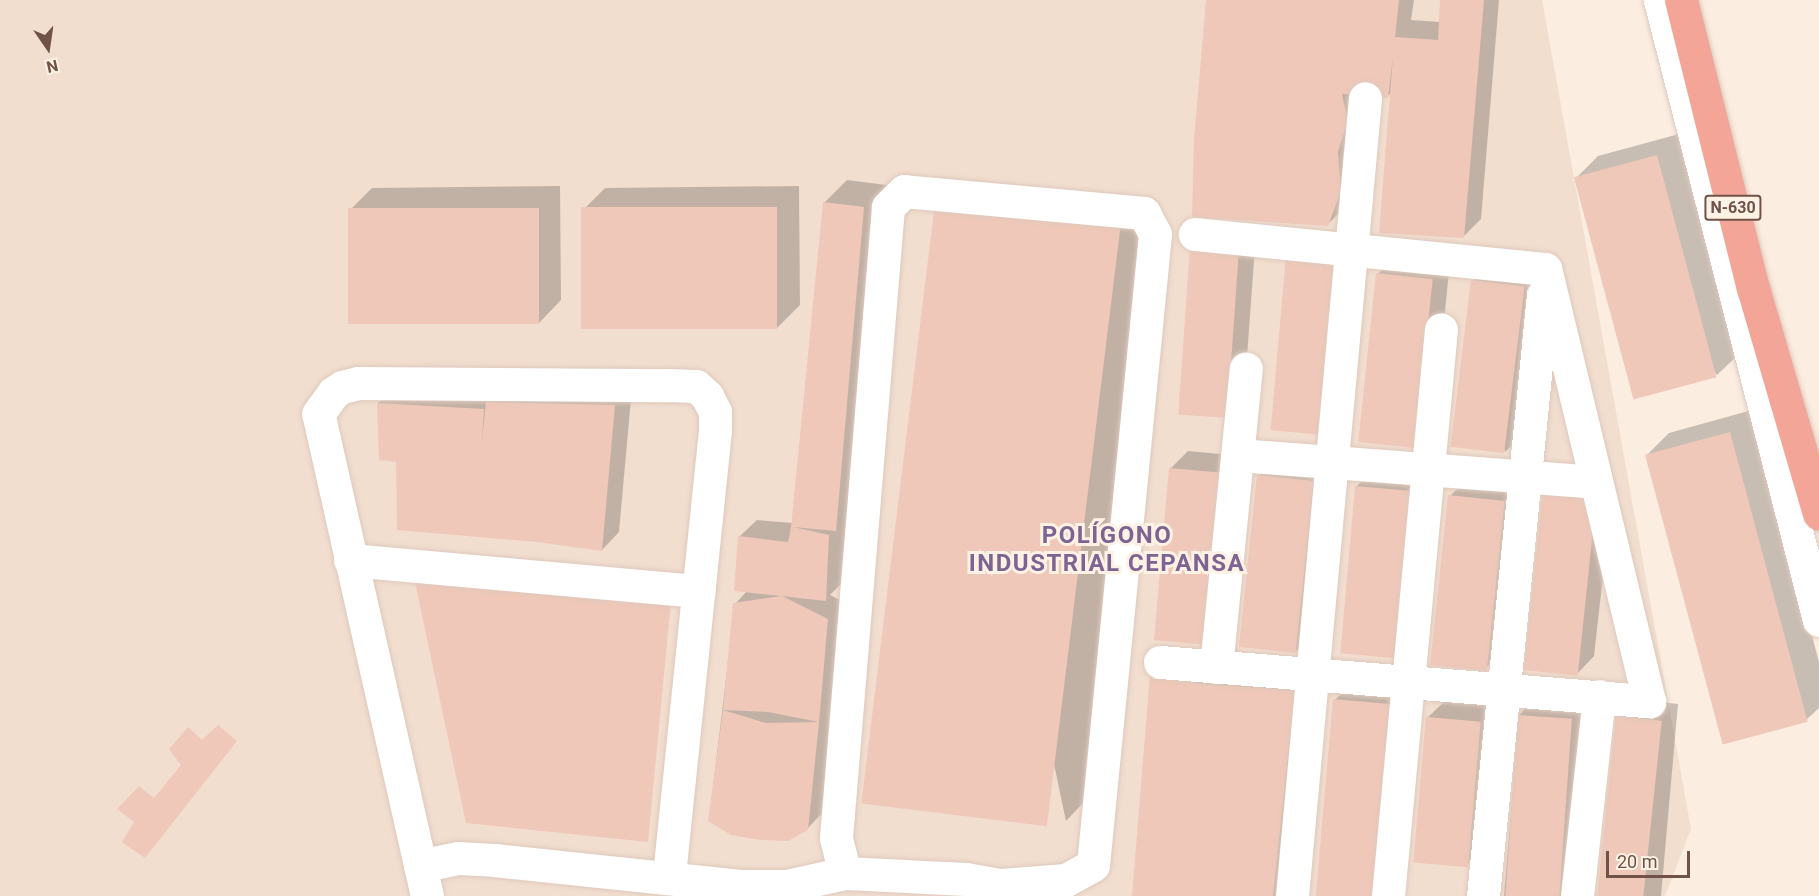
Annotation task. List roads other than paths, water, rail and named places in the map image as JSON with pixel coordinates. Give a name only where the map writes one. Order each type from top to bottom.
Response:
[{"type":"highway","name":"N-630","points":[[1681,0],[1744,292],[1790,414],[1819,479]]},
{"type":"highway","name":"N-630","points":[[1790,414],[1819,514]]},
{"type":"street","points":[[1660,0],[1744,292],[1819,620]]},
{"type":"street","points":[[1292,896],[1365,98]]},
{"type":"street","points":[[669,877],[715,412],[707,396],[696,386],[358,383],[342,387],[333,393],[318,414],[423,881],[458,858],[743,886],[786,886],[854,873],[1000,890],[1066,880],[1093,866],[1155,234],[1144,213],[904,191],[888,207],[836,838],[854,873]]},
{"type":"street","points":[[1195,234],[1545,269]]},
{"type":"street","points":[[1483,896],[1545,269]]},
{"type":"street","points":[[1160,662],[1649,701],[1545,269]]},
{"type":"street","points":[[1388,896],[1441,329]]},
{"type":"street","points":[[1216,667],[1246,369]]},
{"type":"street","points":[[1238,455],[1596,482]]},
{"type":"street","points":[[351,560],[699,591]]},
{"type":"street","points":[[1577,896],[1599,696]]},
{"type":"street","points":[[808,880],[838,814]]},
{"type":"district","name":"POLÍGONO INDUSTRIAL CEPANSA","points":[[1107,550]]}]
